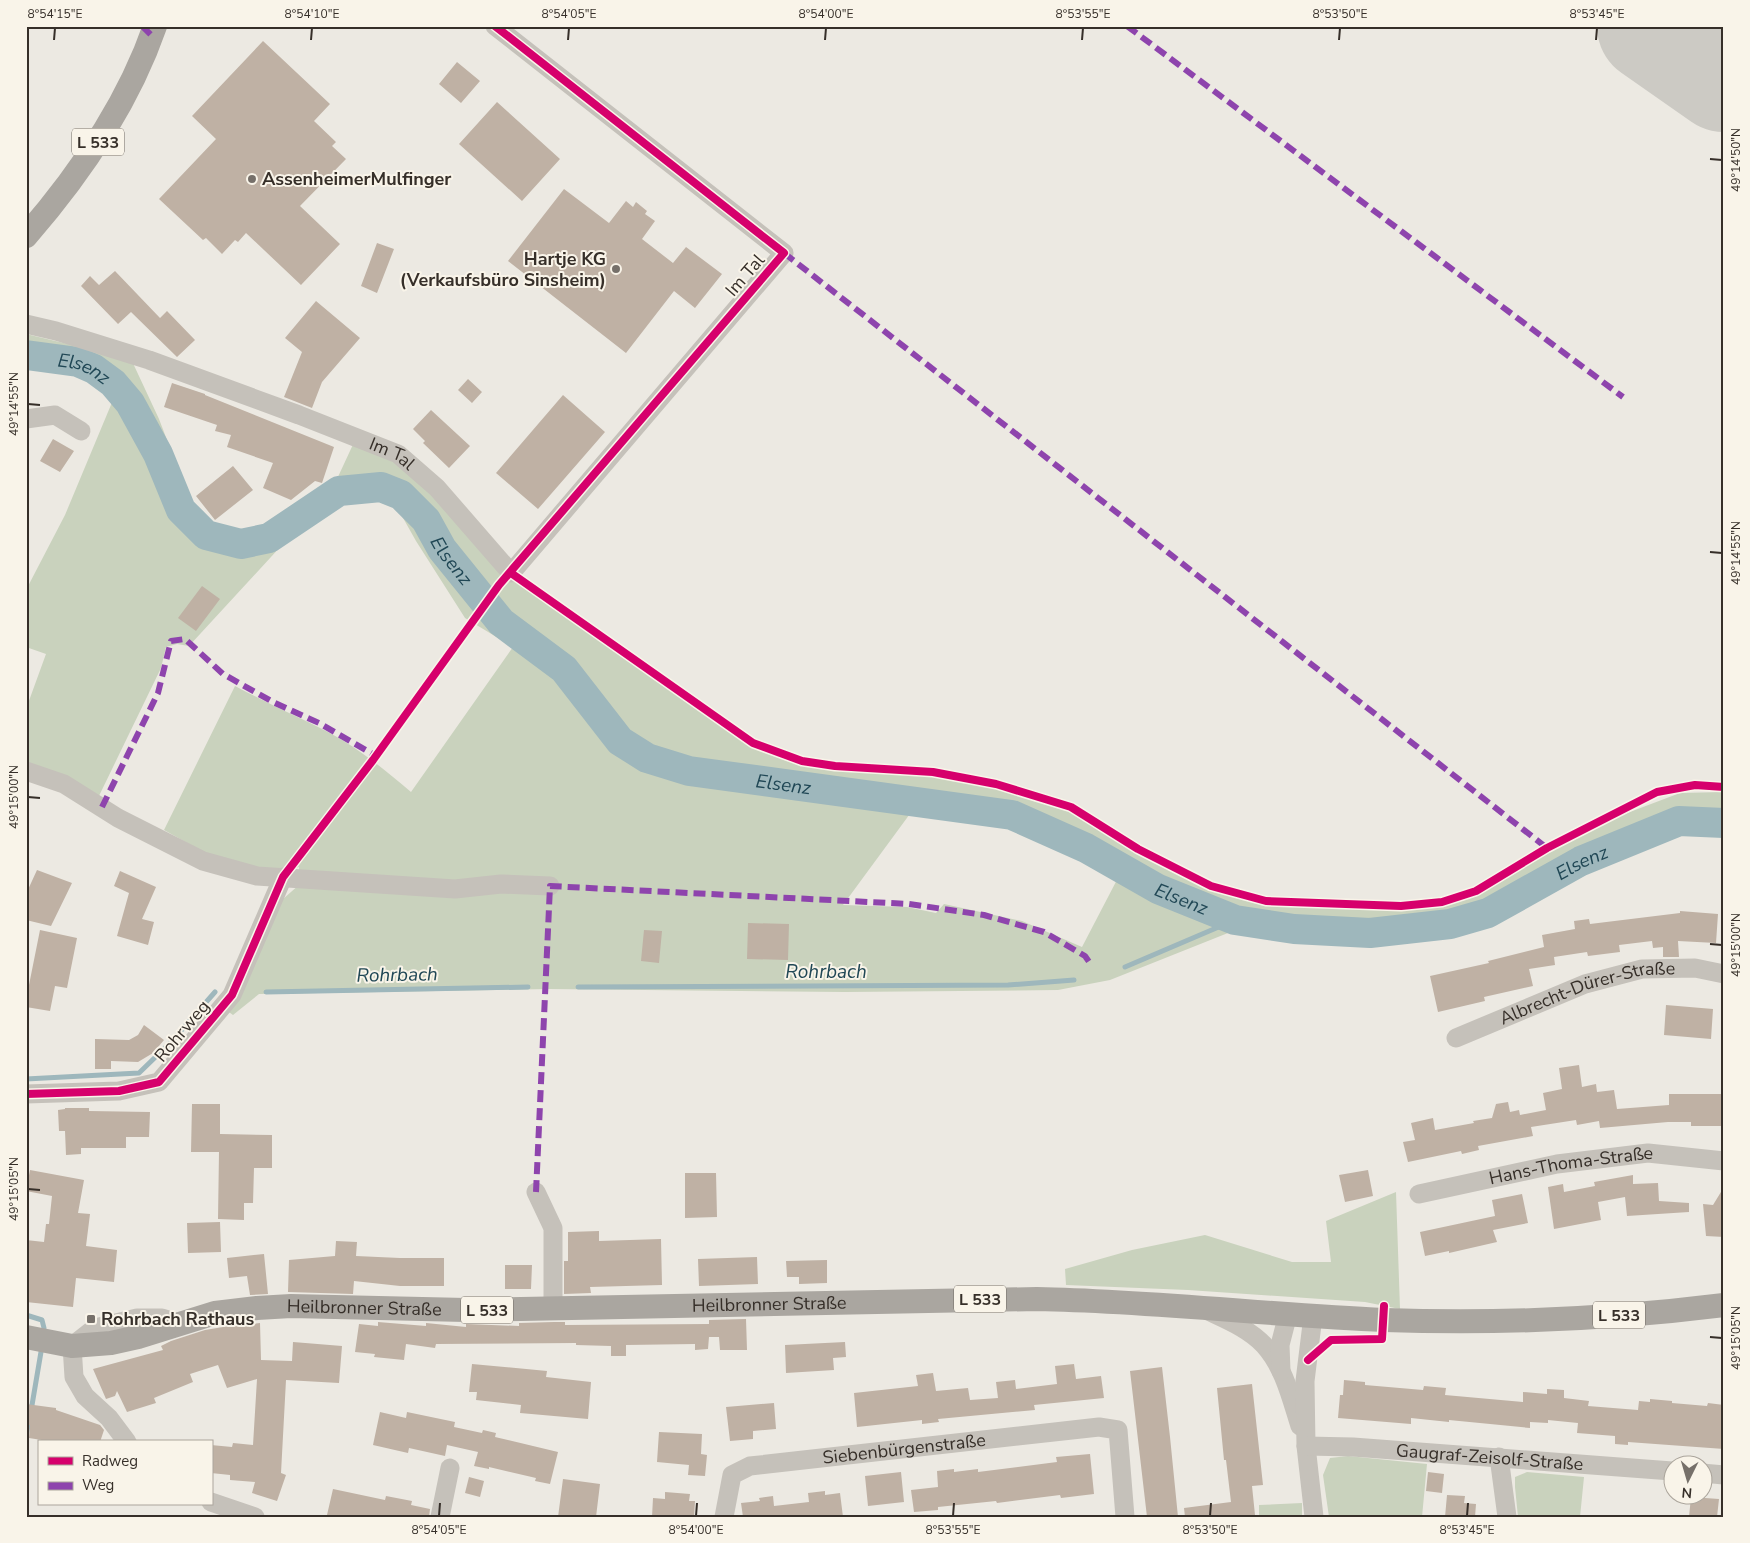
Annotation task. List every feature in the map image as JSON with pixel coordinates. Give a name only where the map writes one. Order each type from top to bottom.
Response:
[{"type":"main road","name":"L 533","points":[[26,236],[57,200],[103,134],[130,84],[155,26]]},
{"type":"main road","name":"Heilbronner Straße","points":[[45,1341],[111,1343],[138,1337],[215,1313],[291,1306],[437,1310],[553,1309],[982,1299],[1072,1300],[1203,1308]]},
{"type":"main road","name":"L 533","points":[[1203,1308],[1313,1316],[1454,1322],[1600,1316],[1724,1305]]},
{"type":"street","name":"Im Tal","points":[[26,324],[56,331],[149,360],[299,415],[398,454],[436,488],[511,573],[784,253],[495,26]]},
{"type":"street","points":[[26,419],[55,416],[81,431]]},
{"type":"street","points":[[26,771],[64,784],[118,818],[203,861],[257,876],[455,888],[501,884],[550,886]]},
{"type":"street","name":"Rohrweg","points":[[26,1094],[119,1091],[159,1082],[232,995],[283,878]]},
{"type":"street","name":"Albrecht-Dürer-Straße","points":[[1456,1038],[1585,984],[1642,969],[1695,968],[1724,974]]},
{"type":"street","name":"Hans-Thoma-Straße","points":[[1419,1194],[1557,1164],[1648,1153],[1724,1162]]},
{"type":"street","points":[[536,1192],[553,1228],[553,1309]]},
{"type":"street","points":[[1203,1308],[1241,1328],[1264,1345],[1281,1371],[1306,1446]]},
{"type":"street","points":[[1281,1371],[1280,1345],[1288,1314]]},
{"type":"street","points":[[1313,1316],[1305,1381],[1306,1446],[1314,1517]]},
{"type":"street","points":[[45,1341],[86,1396],[109,1418],[125,1440]]},
{"type":"street","name":"Siebenbürgenstraße","points":[[724,1517],[732,1475],[750,1466],[1099,1427],[1118,1430],[1125,1517]]},
{"type":"street","name":"Gaugraf-Zeisolf-Straße","points":[[1306,1446],[1353,1447],[1662,1470]]},
{"type":"street","points":[[1499,1458],[1507,1517]]},
{"type":"street","points":[[440,1517],[450,1468]]},
{"type":"street","points":[[212,1502],[255,1517]]},
{"type":"green space","points":[[26,334],[131,359],[159,419],[193,508],[209,531],[249,536],[325,492],[337,479],[356,438],[398,454],[511,573],[753,743],[802,761],[835,766],[933,772],[996,784],[1071,807],[1138,849],[1211,886],[1266,901],[1401,906],[1442,902],[1476,891],[1547,848],[1622,815],[1680,793],[1724,792],[1724,827],[1681,823],[1586,862],[1487,918],[1440,928],[1400,933],[1290,936],[1233,931],[1110,980],[1058,990],[845,992],[549,989],[259,994],[233,1015],[226,1010],[274,907],[300,884],[299,867],[279,873],[207,854],[164,830],[235,686],[349,744],[411,792],[513,647],[465,618],[416,541],[389,493],[356,492],[282,545],[189,646],[177,644],[166,647],[161,668],[98,798],[26,764],[26,709],[46,654],[26,647],[26,590],[65,515],[113,400],[82,373],[42,361],[26,360]],"holes":[[[915,807],[1001,822],[1120,874],[1082,947],[1022,921],[944,904],[936,913],[907,907],[843,905]]]},
{"type":"green space","points":[[1396,1192],[1400,1309],[1365,1302],[1188,1290],[1066,1285],[1065,1269],[1132,1250],[1205,1235],[1292,1262],[1331,1262],[1326,1221]]},
{"type":"green space","points":[[1348,1456],[1427,1464],[1422,1517],[1329,1517],[1323,1475],[1330,1458]]},
{"type":"green space","points":[[1527,1472],[1584,1477],[1580,1517],[1518,1517],[1515,1477]]},
{"type":"green space","points":[[1302,1503],[1302,1517],[1259,1517],[1259,1505]]},
{"type":"building","name":"AssenheimerMulfinger","points":[[263,41],[330,104],[314,121],[336,142],[332,146],[346,159],[300,206],[340,244],[301,285],[246,233],[238,242],[235,240],[222,254],[206,238],[203,240],[159,199],[216,139],[192,116]]},
{"type":"building","points":[[457,62],[480,81],[461,103],[439,84]]},
{"type":"building","points":[[497,102],[560,159],[522,201],[459,144]]},
{"type":"building","name":"Hartje KG (Verkaufsbüro Sinsheim)","points":[[564,189],[609,223],[626,201],[633,207],[636,202],[647,211],[645,214],[655,221],[642,239],[673,263],[686,247],[722,274],[695,308],[674,291],[626,353],[508,261]]},
{"type":"building","points":[[377,243],[394,249],[377,293],[361,286]]},
{"type":"building","points":[[115,271],[160,318],[167,311],[195,340],[177,357],[131,312],[118,324],[81,286],[90,276],[99,285]]},
{"type":"building","points":[[316,301],[360,338],[322,382],[312,408],[284,397],[302,352],[285,338]]},
{"type":"building","points":[[468,379],[482,392],[472,403],[458,390]]},
{"type":"building","points":[[172,383],[205,394],[334,447],[322,483],[315,481],[291,500],[263,488],[273,463],[227,447],[231,435],[215,431],[217,425],[164,407]]},
{"type":"building","points":[[563,395],[605,432],[538,509],[496,473]]},
{"type":"building","points":[[431,410],[470,446],[449,468],[423,443],[425,441],[413,429]]},
{"type":"building","points":[[53,439],[74,451],[60,472],[40,461]]},
{"type":"building","points":[[233,466],[253,490],[215,520],[196,496]]},
{"type":"building","points":[[202,586],[220,599],[196,631],[178,618]]},
{"type":"building","points":[[37,870],[72,883],[51,926],[26,920],[26,894]]},
{"type":"building","points":[[120,871],[156,887],[142,919],[154,922],[148,945],[117,936],[129,893],[114,886]]},
{"type":"building","points":[[1680,911],[1718,914],[1716,943],[1678,941],[1679,957],[1663,957],[1663,947],[1653,948],[1652,941],[1619,945],[1620,952],[1588,956],[1587,952],[1554,957],[1555,965],[1529,969],[1533,986],[1484,997],[1485,1001],[1438,1012],[1430,976],[1489,963],[1488,961],[1544,947],[1542,935],[1575,929],[1574,921],[1589,919],[1590,924],[1680,913]]},
{"type":"building","points":[[748,923],[789,924],[788,960],[747,959]]},
{"type":"building","points":[[40,930],[77,938],[67,988],[55,986],[50,1011],[26,1007],[26,985],[29,985]]},
{"type":"building","points":[[644,930],[662,931],[659,963],[641,961]]},
{"type":"building","points":[[1666,1005],[1713,1009],[1711,1039],[1664,1035]]},
{"type":"building","points":[[144,1025],[164,1040],[153,1053],[138,1062],[111,1061],[111,1069],[95,1069],[95,1039],[129,1040],[138,1035]]},
{"type":"building","points":[[1579,1065],[1582,1087],[1596,1084],[1597,1092],[1614,1090],[1617,1109],[1669,1105],[1669,1094],[1724,1094],[1724,1126],[1691,1126],[1691,1122],[1668,1122],[1600,1128],[1599,1121],[1577,1125],[1576,1120],[1531,1127],[1533,1136],[1478,1146],[1479,1150],[1462,1154],[1461,1151],[1408,1162],[1403,1142],[1415,1140],[1411,1123],[1433,1118],[1435,1130],[1474,1123],[1473,1121],[1492,1118],[1496,1104],[1508,1102],[1510,1112],[1519,1110],[1520,1115],[1546,1110],[1543,1093],[1562,1089],[1559,1068]]},
{"type":"building","points":[[192,1104],[220,1104],[220,1134],[272,1135],[272,1168],[254,1168],[253,1203],[244,1203],[244,1220],[218,1219],[219,1152],[191,1152]]},
{"type":"building","points":[[65,1108],[89,1108],[89,1111],[150,1112],[149,1137],[126,1137],[126,1148],[81,1148],[81,1154],[66,1155],[65,1131],[59,1131],[58,1110]]},
{"type":"building","points":[[30,1170],[84,1180],[78,1213],[90,1214],[86,1246],[117,1250],[114,1282],[76,1278],[73,1307],[26,1302],[26,1240],[44,1242],[46,1224],[49,1224],[52,1196],[26,1191]]},
{"type":"building","points":[[1368,1170],[1373,1196],[1345,1202],[1339,1175]]},
{"type":"building","points":[[685,1173],[716,1173],[717,1217],[685,1218]]},
{"type":"building","points":[[1633,1175],[1633,1184],[1658,1183],[1659,1201],[1689,1203],[1689,1212],[1627,1216],[1625,1197],[1598,1202],[1601,1220],[1554,1229],[1548,1187],[1563,1184],[1564,1192],[1595,1186],[1594,1182]]},
{"type":"building","points":[[1724,1187],[1724,1237],[1706,1236],[1703,1204],[1713,1205]]},
{"type":"building","points":[[1522,1194],[1528,1223],[1493,1230],[1497,1242],[1449,1253],[1449,1251],[1425,1256],[1420,1232],[1495,1216],[1492,1200]]},
{"type":"building","points":[[220,1222],[221,1252],[188,1253],[187,1223]]},
{"type":"building","points":[[599,1231],[599,1241],[661,1239],[662,1285],[590,1287],[591,1293],[564,1294],[564,1261],[568,1261],[568,1232]]},
{"type":"building","points":[[336,1241],[357,1242],[356,1256],[444,1258],[444,1286],[400,1286],[354,1281],[353,1294],[288,1292],[289,1260],[335,1256]]},
{"type":"building","points":[[264,1254],[268,1294],[250,1295],[247,1276],[229,1278],[227,1258]]},
{"type":"building","points":[[757,1257],[758,1284],[699,1286],[698,1259]]},
{"type":"building","points":[[827,1260],[827,1283],[799,1284],[799,1277],[787,1277],[786,1261]]},
{"type":"building","points":[[505,1265],[532,1265],[531,1289],[505,1289]]},
{"type":"building","points":[[746,1319],[747,1350],[720,1350],[719,1337],[709,1337],[708,1349],[695,1350],[695,1344],[626,1345],[626,1356],[611,1356],[611,1346],[576,1345],[576,1343],[436,1344],[435,1348],[406,1344],[404,1360],[374,1357],[375,1354],[355,1352],[359,1324],[378,1326],[378,1322],[426,1326],[426,1323],[466,1327],[466,1324],[519,1326],[519,1323],[554,1322],[565,1322],[565,1325],[709,1324],[709,1320]]},
{"type":"building","points":[[260,1323],[261,1360],[292,1361],[293,1342],[342,1346],[339,1383],[286,1380],[281,1473],[286,1475],[277,1501],[252,1493],[255,1482],[230,1480],[230,1475],[212,1473],[212,1445],[232,1447],[233,1443],[253,1445],[257,1379],[227,1388],[218,1365],[190,1374],[193,1382],[154,1398],[156,1403],[127,1412],[117,1391],[115,1396],[106,1399],[93,1369],[163,1350],[161,1346],[171,1341],[205,1330]]},
{"type":"building","points":[[845,1342],[846,1357],[833,1358],[834,1370],[786,1373],[785,1345]]},
{"type":"building","points":[[472,1364],[547,1371],[546,1377],[591,1382],[588,1419],[520,1413],[521,1405],[476,1400],[477,1392],[469,1392]]},
{"type":"building","points":[[1074,1364],[1076,1379],[1101,1376],[1104,1398],[1034,1405],[1035,1410],[938,1419],[939,1422],[922,1424],[922,1420],[857,1427],[854,1393],[918,1386],[916,1375],[933,1373],[936,1391],[968,1388],[970,1400],[998,1398],[996,1382],[1015,1380],[1016,1389],[1057,1384],[1055,1366]]},
{"type":"building","points":[[1162,1367],[1178,1517],[1147,1517],[1130,1371]]},
{"type":"building","points":[[1344,1380],[1365,1382],[1365,1385],[1423,1390],[1424,1386],[1446,1388],[1445,1395],[1523,1402],[1523,1392],[1547,1394],[1547,1389],[1564,1390],[1564,1398],[1589,1401],[1588,1406],[1638,1410],[1639,1401],[1650,1402],[1650,1399],[1707,1406],[1708,1403],[1724,1405],[1724,1449],[1628,1442],[1628,1445],[1615,1444],[1615,1436],[1577,1433],[1578,1423],[1548,1420],[1548,1423],[1530,1422],[1530,1428],[1411,1418],[1411,1424],[1338,1418],[1340,1395],[1343,1395]]},
{"type":"building","points":[[1252,1384],[1263,1485],[1252,1486],[1255,1515],[1240,1517],[1185,1517],[1184,1508],[1231,1502],[1226,1460],[1224,1460],[1217,1388]]},
{"type":"building","points":[[774,1403],[776,1429],[753,1431],[753,1439],[730,1441],[726,1407]]},
{"type":"building","points":[[26,1404],[56,1408],[56,1410],[100,1425],[104,1430],[101,1440],[42,1440],[29,1438],[30,1425],[26,1425]]},
{"type":"building","points":[[380,1412],[406,1418],[407,1412],[455,1422],[454,1427],[482,1433],[483,1430],[496,1433],[495,1437],[558,1452],[550,1484],[535,1481],[536,1478],[489,1467],[489,1469],[474,1466],[478,1452],[447,1445],[445,1456],[409,1448],[408,1453],[373,1445]]},
{"type":"building","points":[[659,1432],[702,1434],[701,1454],[707,1455],[705,1476],[688,1475],[689,1465],[657,1462]]},
{"type":"building","points":[[1090,1454],[1094,1494],[1061,1498],[1060,1495],[997,1503],[996,1501],[938,1507],[938,1510],[914,1512],[911,1490],[938,1487],[937,1471],[954,1469],[954,1472],[978,1469],[978,1472],[1057,1462],[1056,1457]]},
{"type":"building","points":[[901,1472],[904,1502],[868,1506],[865,1476]]},
{"type":"building","points":[[1428,1472],[1444,1474],[1442,1493],[1426,1491]]},
{"type":"building","points":[[469,1477],[484,1481],[480,1497],[465,1493]]},
{"type":"building","points":[[563,1479],[600,1484],[596,1517],[558,1517]]},
{"type":"building","points":[[333,1489],[385,1500],[386,1496],[412,1501],[411,1505],[430,1509],[429,1517],[338,1517],[327,1515]]},
{"type":"building","points":[[825,1491],[825,1495],[840,1493],[843,1517],[743,1517],[741,1503],[760,1501],[759,1498],[773,1496],[774,1506],[809,1502],[808,1493]]},
{"type":"building","points":[[665,1492],[690,1494],[689,1501],[695,1501],[694,1517],[652,1517],[653,1498],[665,1499]]},
{"type":"building","points":[[1447,1495],[1465,1496],[1464,1503],[1476,1504],[1475,1517],[1445,1517]]},
{"type":"building","points":[[1712,1498],[1719,1499],[1717,1517],[1689,1517],[1690,1506],[1712,1506]]},
{"type":"waterway","name":"Elsenz","points":[[26,355],[78,362],[94,369],[113,383],[130,403],[158,454],[181,510],[206,535],[241,544],[269,538],[339,491],[381,487],[401,495],[426,520],[442,549],[501,622],[564,669],[620,741],[647,758],[689,771],[1012,815],[1086,848],[1158,889],[1235,920],[1294,929],[1370,933],[1450,924],[1488,913],[1581,861],[1679,821],[1724,823]]},
{"type":"waterway","name":"Rohrbach","points":[[1125,967],[1235,920]]},
{"type":"waterway","name":"Rohrbach","points":[[578,987],[1008,985],[1074,980]]},
{"type":"waterway","name":"Rohrbach","points":[[266,992],[528,987]]},
{"type":"waterway","name":"Rohrbach","points":[[26,1079],[139,1073],[171,1042],[215,992]]},
{"type":"waterway","name":"Rohrbach","points":[[26,1315],[42,1320],[43,1335]]},
{"type":"waterway","name":"Rohrbach","points":[[31,1411],[42,1346]]},
{"type":"waterway","name":"Rohrbach","points":[[26,1437],[29,1420]]},
{"type":"runway","points":[[1654,26],[1724,75]]},
{"type":"marked path","points":[[142,26],[152,36]]},
{"type":"marked path","points":[[1127,26],[1623,397]]},
{"type":"marked path","points":[[784,253],[1547,848]]},
{"type":"marked path","points":[[102,807],[158,693],[171,641],[185,639],[223,674],[273,702],[319,723],[376,756]]},
{"type":"marked path","points":[[536,1192],[550,886],[909,904],[984,915],[1044,932],[1085,956],[1092,966]]},
{"type":"cycle path","points":[[26,1094],[119,1091],[159,1082],[232,995],[283,877],[373,760],[499,585],[784,253],[495,26]]},
{"type":"cycle path","points":[[511,573],[753,743],[802,761],[835,766],[933,772],[996,784],[1071,807],[1138,849],[1211,886],[1266,901],[1401,906],[1442,902],[1476,891],[1547,848],[1657,792],[1695,785],[1724,787]]},
{"type":"cycle path","points":[[1308,1360],[1331,1340],[1382,1339],[1384,1306]]},
{"type":"place","name":"AssenheimerMulfinger","points":[[252,179]]},
{"type":"place","name":"Hartje KG (Verkaufsbüro Sinsheim)","points":[[616,269]]},
{"type":"place","name":"Rohrbach Rathaus","points":[[91,1319]]}]
